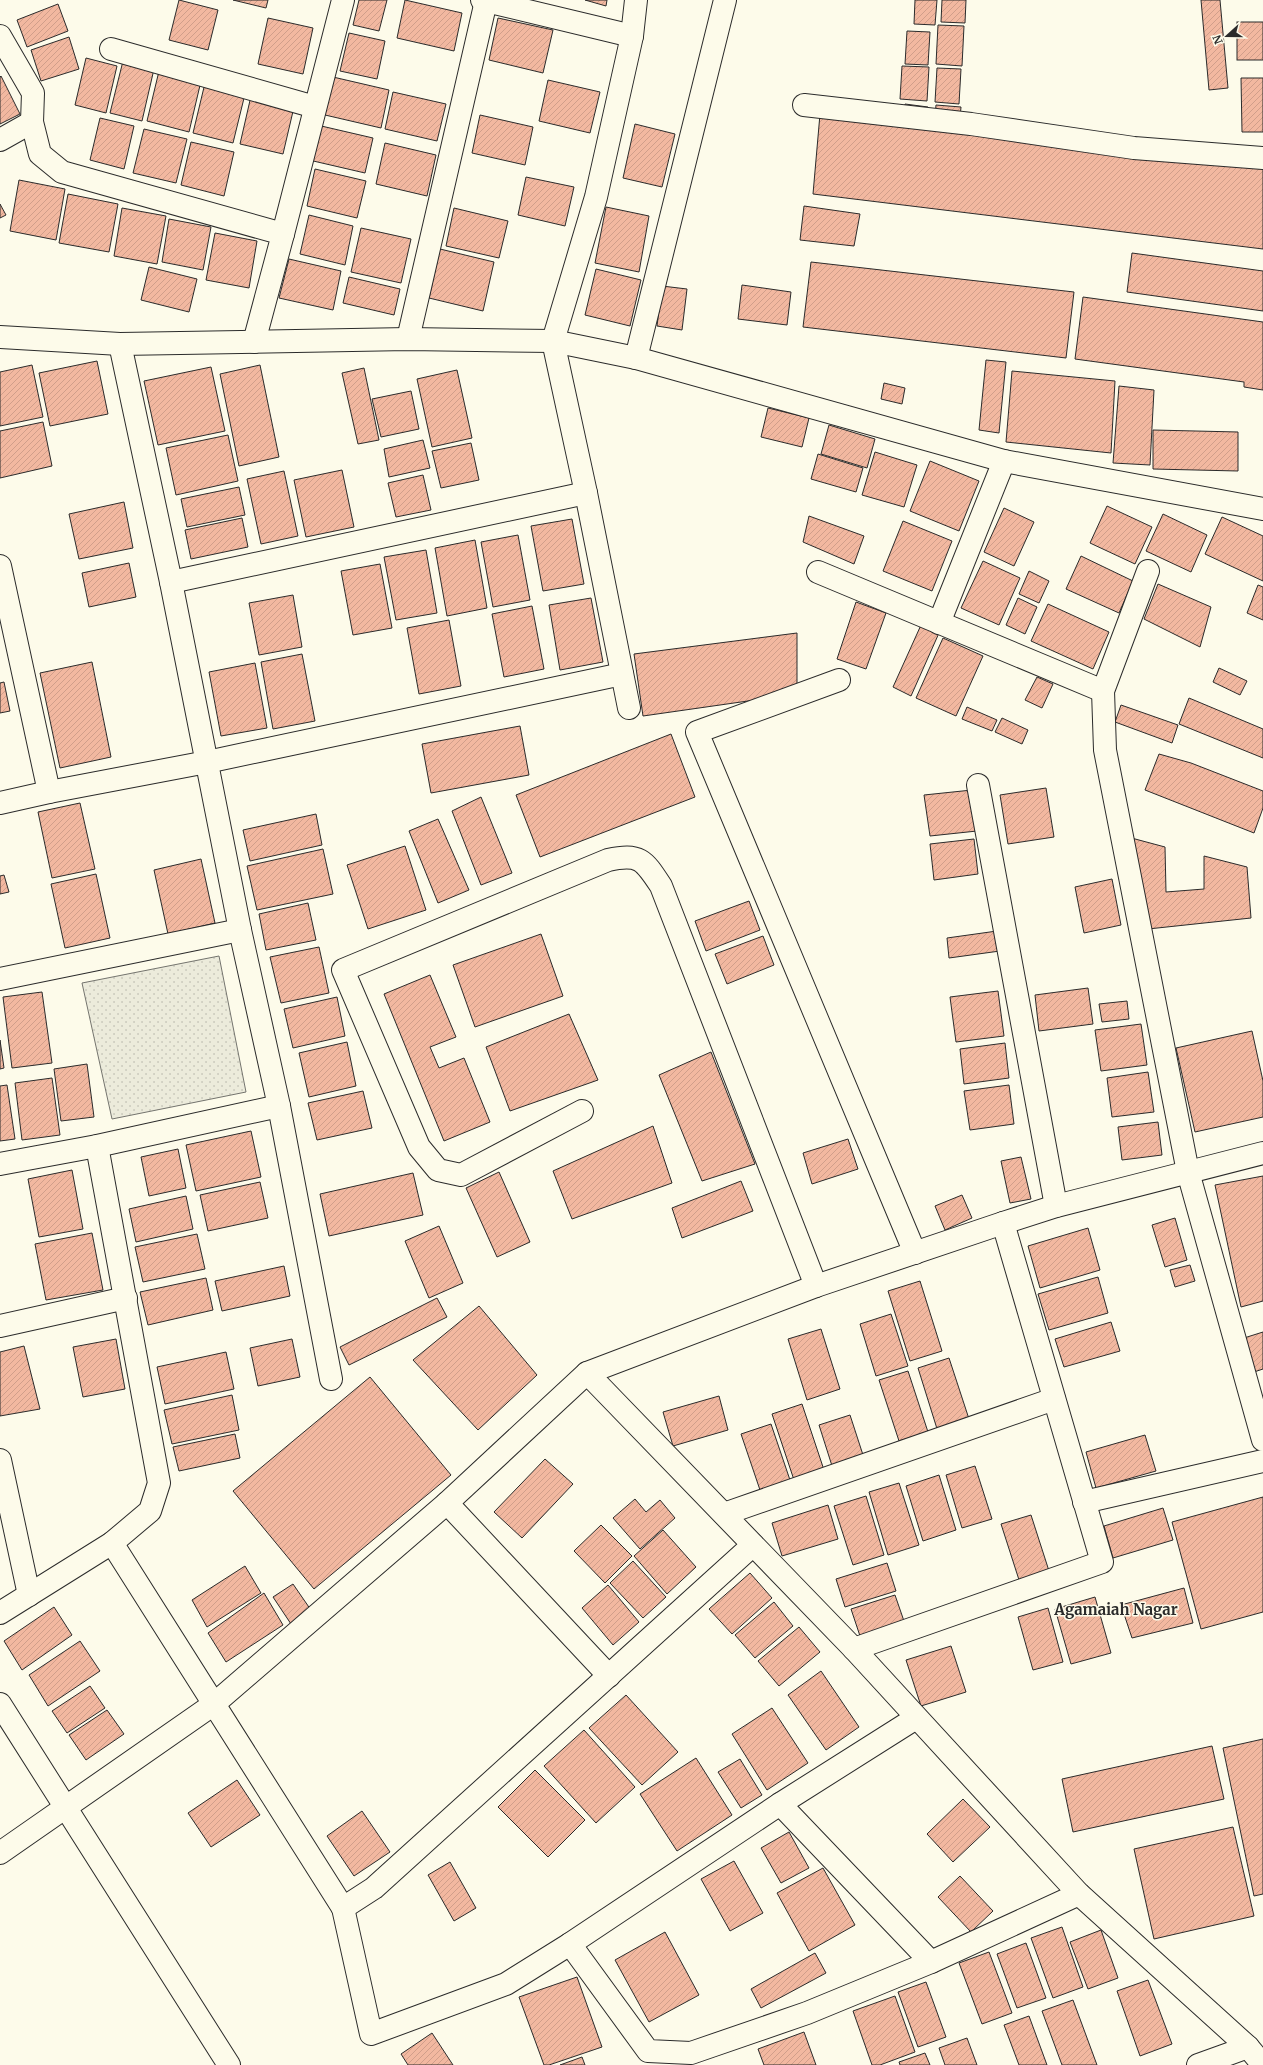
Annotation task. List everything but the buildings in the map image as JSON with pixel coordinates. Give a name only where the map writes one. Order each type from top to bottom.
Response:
[{"type":"street","points":[[254,342],[284,234],[343,0]]},
{"type":"street","points":[[408,339],[484,0],[632,36]]},
{"type":"street","points":[[628,708],[586,493],[553,341],[596,197],[632,36],[636,0]]},
{"type":"street","points":[[636,358],[725,0]]},
{"type":"street","points":[[0,36],[33,93],[32,122],[40,154],[62,172],[284,234]]},
{"type":"street","points":[[111,49],[315,107]]},
{"type":"street","points":[[804,105],[971,124],[1134,148],[1263,158]]},
{"type":"street","points":[[0,140],[32,122]]},
{"type":"street","points":[[0,337],[120,344],[408,339],[553,341],[636,358],[1004,461],[1263,509]]},
{"type":"street","points":[[120,344],[171,582],[240,930],[279,1106],[331,1379]]},
{"type":"street","points":[[939,622],[1004,461]]},
{"type":"street","points":[[171,582],[586,493]]},
{"type":"street","points":[[0,566],[4,610],[49,792]]},
{"type":"street","points":[[1148,571],[1103,691],[1105,750],[1188,1172],[1263,1440]]},
{"type":"street","points":[[818,572],[1103,691]]},
{"type":"street","points":[[0,803],[49,792],[207,762],[622,674]]},
{"type":"street","points":[[839,680],[698,732],[915,1253]]},
{"type":"street","points":[[978,785],[1056,1206]]},
{"type":"street","points":[[582,1111],[461,1175],[438,1170],[419,1147],[343,970],[608,860],[626,856],[646,863],[661,886],[816,1286]]},
{"type":"street","points":[[0,979],[240,930]]},
{"type":"street","points":[[0,1164],[97,1146],[279,1106]]},
{"type":"street","points":[[0,1613],[112,1543],[150,1511],[159,1483],[97,1146]]},
{"type":"street","points":[[0,1853],[214,1704],[447,1503],[587,1373],[816,1286],[1003,1223],[1056,1206],[1263,1153]]},
{"type":"street","points":[[854,1649],[1102,1562],[1003,1223]]},
{"type":"street","points":[[0,1326],[126,1298]]},
{"type":"street","points":[[587,1373],[854,1649],[1079,1894],[1248,2047],[1263,2065]]},
{"type":"street","points":[[724,1514],[1054,1399]]},
{"type":"street","points":[[0,1460],[29,1595]]},
{"type":"street","points":[[1084,1502],[1263,1461]]},
{"type":"street","points":[[447,1503],[609,1676]]},
{"type":"street","points":[[112,1543],[343,1908],[371,2034],[506,1984],[570,1944],[780,1804],[916,1718]]},
{"type":"street","points":[[343,1908],[374,1888],[753,1545]]},
{"type":"street","points":[[0,1704],[67,1807],[229,2065]]},
{"type":"street","points":[[780,1804],[931,1962]]},
{"type":"street","points":[[570,1944],[648,2051],[691,2054],[807,2013],[931,1962],[1079,1894]]},
{"type":"street","points":[[1198,2065],[1248,2047]]},
{"type":"shaded area","points":[[219,956],[246,1092],[112,1119],[82,983]]},
{"type":"district","name":"Agamaiah Nagar","points":[[1116,1610]]}]
